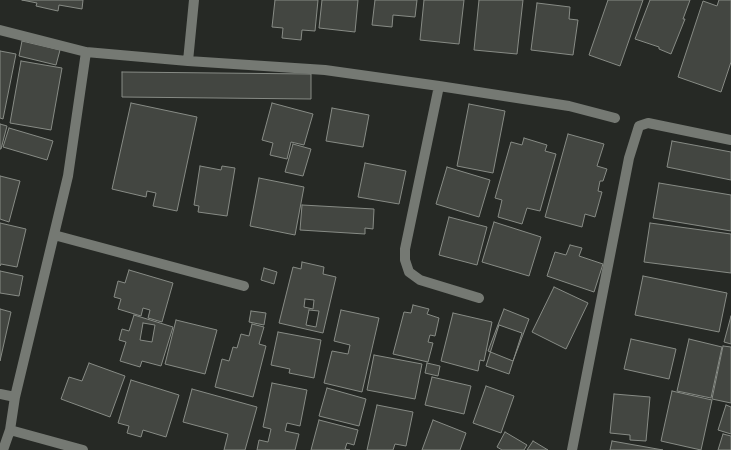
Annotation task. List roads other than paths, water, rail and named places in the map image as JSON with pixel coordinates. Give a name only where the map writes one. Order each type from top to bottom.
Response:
[{"type":"street","points":[[188,61],[194,0]]},
{"type":"street","points":[[0,30],[86,52],[188,61],[325,70],[569,106],[615,118]]},
{"type":"street","points":[[3,450],[10,430],[15,398],[68,176],[86,52]]},
{"type":"street","points":[[440,86],[404,249],[405,260],[409,272],[420,280],[479,298]]},
{"type":"street","points":[[572,450],[629,158],[639,126],[648,123],[731,140]]},
{"type":"street","points":[[54,235],[244,286]]},
{"type":"street","points":[[0,394],[15,398]]},
{"type":"street","points":[[10,430],[83,450]]}]
